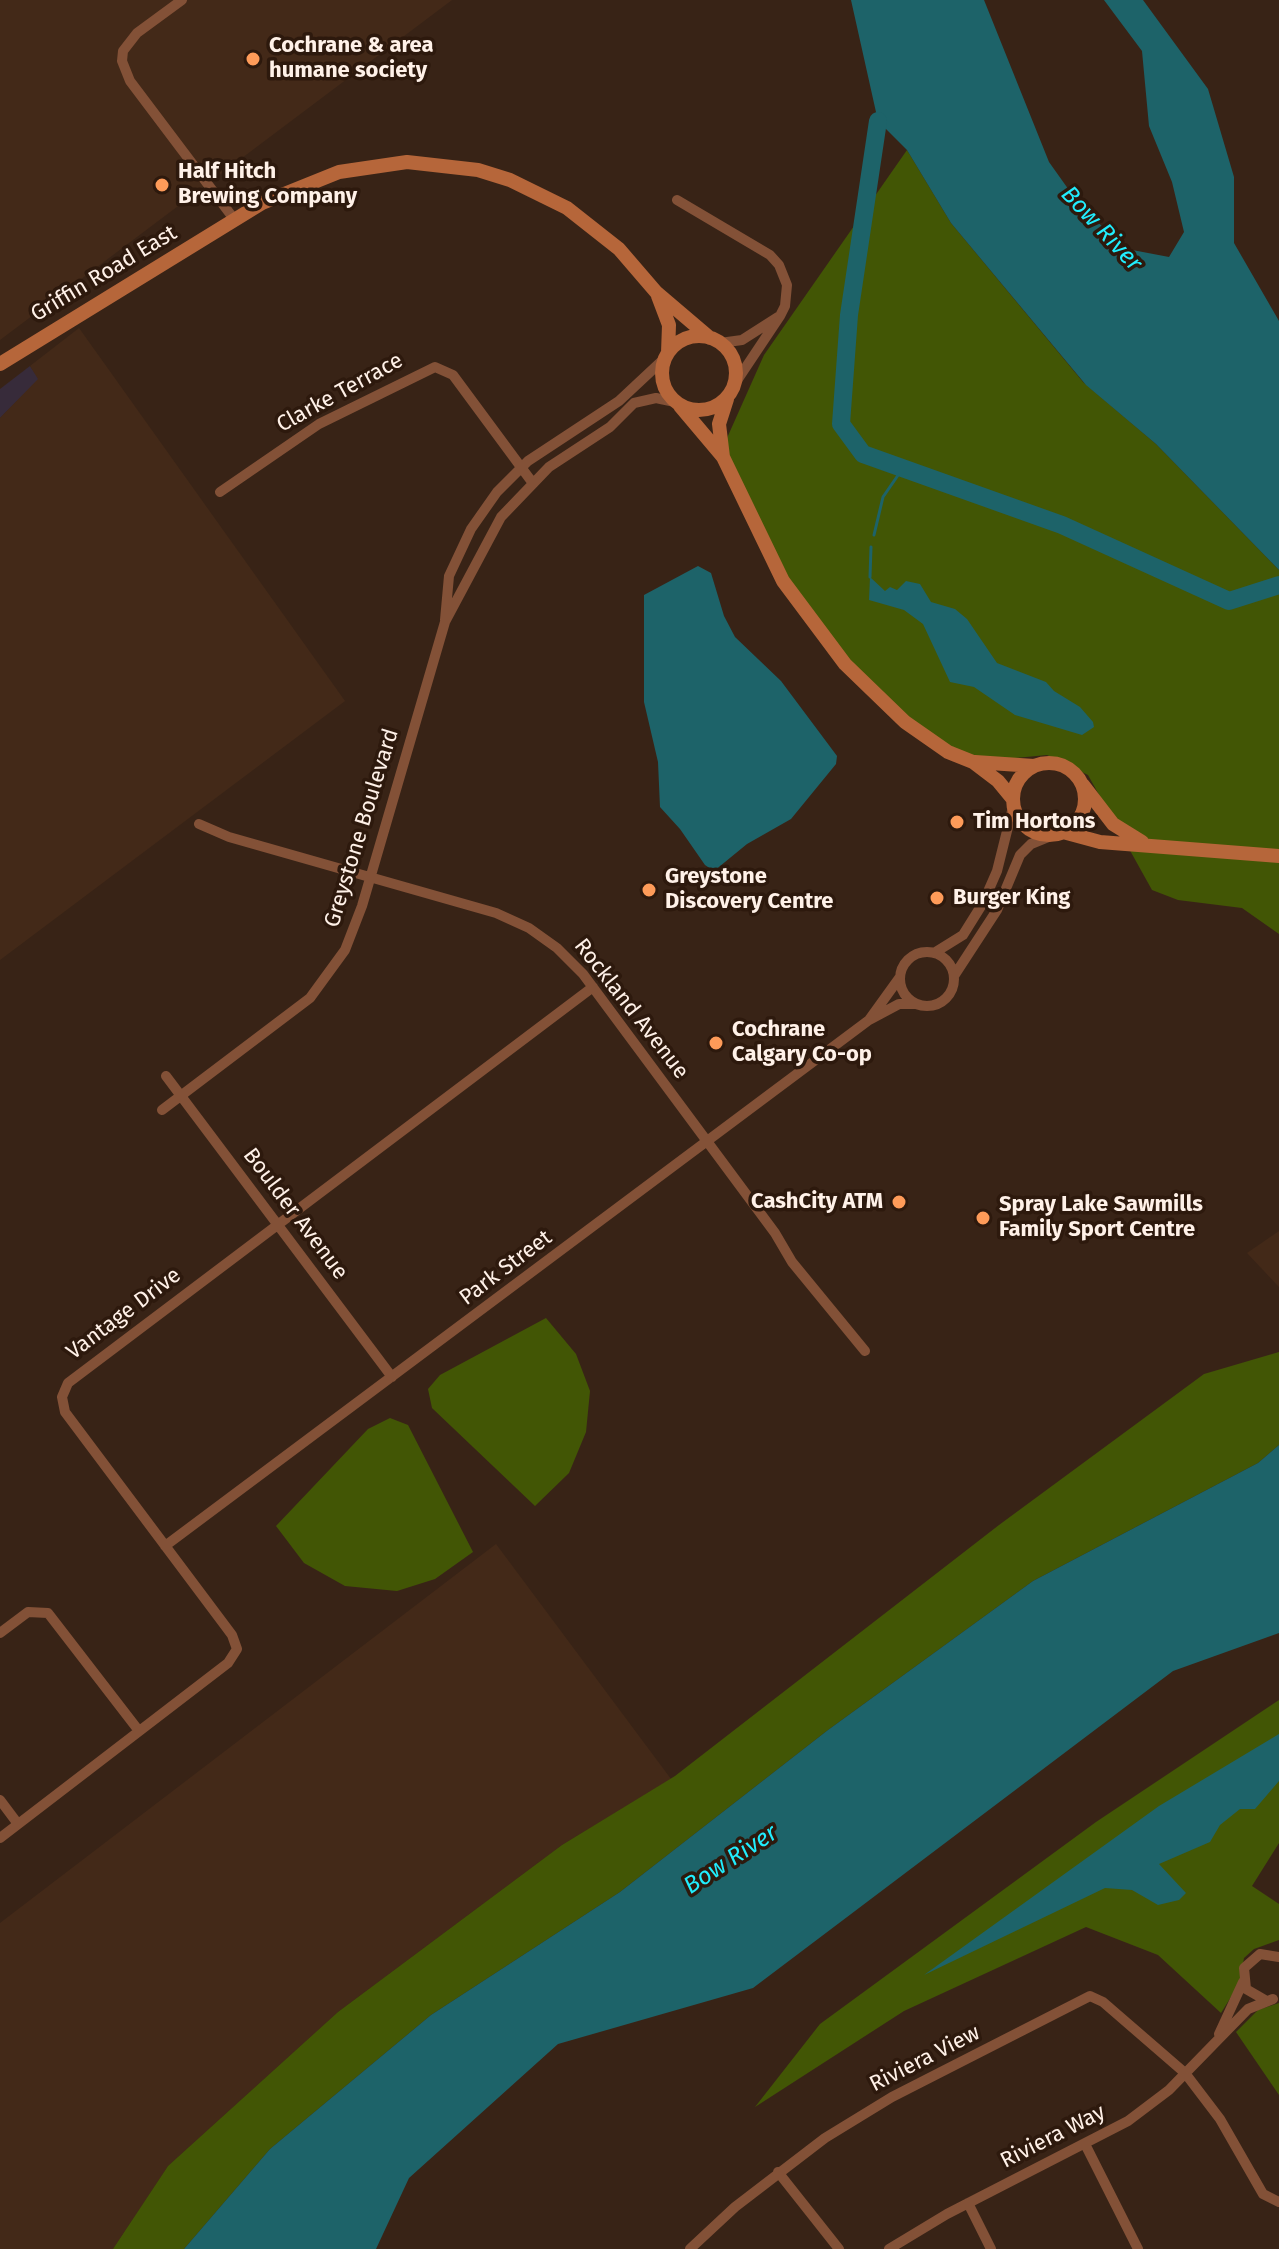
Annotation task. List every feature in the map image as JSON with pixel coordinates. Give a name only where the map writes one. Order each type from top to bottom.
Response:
[{"type":"main road","name":"Griffin Road East","points":[[0,364],[234,219],[288,191],[339,172],[407,162],[478,170],[534,191],[578,215],[619,249],[656,292],[715,340]]},
{"type":"main road","name":"Griffin Road East","points":[[656,292],[669,325],[667,355]]},
{"type":"main road","points":[[723,457],[719,424],[731,392],[734,361],[715,340],[686,338],[667,355],[663,382],[723,457],[767,553],[824,639],[905,722],[948,752],[973,762],[998,781],[1030,830],[1100,842],[1279,856]]},
{"type":"main road","points":[[678,404],[705,410],[731,392]]},
{"type":"main road","points":[[973,762],[1034,766],[1055,763],[1074,773],[1113,824],[1127,836],[1153,846]]},
{"type":"main road","points":[[1012,802],[1018,781],[1034,766]]},
{"type":"main road","points":[[1058,833],[1081,815],[1085,793],[1080,781]]},
{"type":"street","points":[[182,0],[137,33],[123,51],[122,61],[130,81],[234,219]]},
{"type":"street","points":[[677,200],[775,260],[787,285],[785,306],[780,316],[731,392]]},
{"type":"street","points":[[715,340],[742,340],[780,316]]},
{"type":"street","name":"Greystone Boulevard","points":[[445,622],[445,589],[464,542],[488,503],[521,467],[555,440],[619,401],[667,355]]},
{"type":"street","name":"Clarke Terrace","points":[[220,492],[319,424],[435,367],[453,375],[532,482]]},
{"type":"street","name":"Greystone Boulevard","points":[[162,1110],[295,1010],[320,987],[349,941],[445,622],[462,595],[488,536],[532,482],[615,423],[634,403],[656,398],[678,404]]},
{"type":"street","points":[[1012,802],[997,871],[983,903],[963,935],[934,953],[913,956],[900,977],[903,992],[917,1004],[934,1005],[942,1001],[951,990],[954,976],[997,910],[1020,855],[1031,844],[1058,833]]},
{"type":"street","points":[[199,824],[229,837],[370,876]]},
{"type":"street","name":"Rockland Avenue","points":[[370,876],[519,923],[557,948],[593,987],[779,1239],[792,1262],[865,1351]]},
{"type":"street","points":[[934,953],[947,962],[954,976]]},
{"type":"street","name":"Park Street","points":[[869,1020],[900,977]]},
{"type":"street","name":"Vantage Drive","points":[[0,1838],[228,1663],[237,1649],[232,1635],[65,1412],[63,1390],[76,1375],[593,987]]},
{"type":"street","name":"Park Street","points":[[165,1546],[869,1020],[899,1004],[917,1004]]},
{"type":"street","name":"Boulder Avenue","points":[[166,1076],[392,1377]]},
{"type":"street","points":[[0,1633],[28,1612],[48,1613],[139,1731]]},
{"type":"street","points":[[0,1800],[18,1824]]},
{"type":"street","points":[[1260,1954],[1279,1946]]},
{"type":"street","points":[[1260,1954],[1279,1957]]},
{"type":"street","name":"Riviera Way","points":[[1217,2038],[1243,1982],[1244,1968],[1260,1954]]},
{"type":"street","name":"Riviera Way","points":[[1243,1982],[1252,1995],[1276,1997]]},
{"type":"street","name":"Riviera Way","points":[[889,2249],[968,2203],[1138,2114],[1185,2073],[1248,2009],[1276,1997]]},
{"type":"street","name":"Riviera View","points":[[690,2249],[778,2172],[870,2110],[1085,1998],[1103,2002],[1185,2073],[1220,2119],[1263,2194],[1279,2202]]},
{"type":"street","points":[[1085,2144],[1138,2249]]},
{"type":"street","points":[[778,2172],[839,2249]]},
{"type":"street","points":[[968,2203],[991,2249]]},
{"type":"shaded area","points":[[0,0],[452,0],[0,340]]},
{"type":"shaded area","points":[[79,328],[345,701],[0,960],[0,418],[38,379],[30,366]]},
{"type":"shaded area","points":[[30,366],[39,379],[0,418],[0,389]]},
{"type":"shaded area","points":[[1279,1231],[1279,1287],[1247,1253]]},
{"type":"shaded area","points":[[496,1544],[671,1779],[562,1845],[338,2012],[168,2166],[113,2249],[0,2249],[0,1923]]},
{"type":"green space","points":[[907,150],[951,223],[1083,382],[1156,444],[1279,570],[1279,934],[1242,908],[1178,900],[1152,890],[1088,775],[1047,755],[973,762],[922,735],[802,610],[723,447],[764,355]]},
{"type":"green space","points":[[546,1318],[576,1354],[590,1391],[586,1432],[569,1473],[535,1506],[432,1408],[428,1389],[440,1375]]},
{"type":"green space","points":[[1279,1352],[1279,1445],[1258,1463],[1033,1581],[828,1730],[620,1892],[431,2015],[270,2149],[184,2249],[113,2249],[168,2166],[338,2012],[562,1845],[675,1776],[999,1525],[1204,1374]]},
{"type":"green space","points":[[390,1418],[408,1425],[473,1552],[435,1579],[397,1591],[345,1586],[304,1563],[276,1526],[368,1429]]},
{"type":"green space","points":[[1279,1700],[1279,1843],[1252,1886],[1279,1904],[1279,1940],[1254,1949],[1244,1958],[1239,1984],[1221,2013],[1158,1955],[1086,1927],[904,2011],[755,2107],[820,2024],[1096,1822]]},
{"type":"green space","points":[[1279,2003],[1279,2095],[1236,2032],[1258,2010]]},
{"type":"water","name":"Bow River","points":[[851,0],[984,0],[1049,162],[1081,207],[1127,249],[1169,257],[1184,232],[1172,182],[1149,126],[1142,51],[1104,0],[1143,0],[1208,89],[1234,177],[1234,243],[1279,321],[1279,570],[1156,444],[1086,385],[951,223],[907,150],[878,121]]},
{"type":"water","points":[[698,566],[711,573],[724,616],[735,637],[781,681],[837,756],[836,764],[791,819],[747,844],[714,871],[705,865],[660,807],[658,762],[644,702],[644,595]]},
{"type":"water","points":[[870,577],[885,591],[890,587],[897,590],[906,581],[920,584],[931,602],[955,609],[967,619],[997,663],[1046,682],[1054,691],[1080,707],[1094,727],[1082,735],[1015,715],[974,687],[950,682],[923,624],[904,610],[869,600]]},
{"type":"water","name":"Bow River","points":[[1279,1445],[1279,1633],[1173,1671],[753,1988],[558,2044],[409,2178],[376,2249],[184,2249],[270,2149],[431,2015],[620,1892],[828,1730],[1033,1581],[1258,1463]]},
{"type":"water","points":[[1279,1734],[1279,1781],[1255,1809],[1240,1809],[1220,1825],[1210,1842],[1159,1864],[1186,1893],[1179,1900],[1158,1905],[1132,1890],[1105,1888],[924,1975],[1159,1806]]},
{"type":"waterway","points":[[878,121],[849,315],[841,424],[863,454],[1062,525],[1229,601],[1279,585]]},
{"type":"waterway","points":[[874,535],[883,497],[903,468]]},
{"type":"waterway","points":[[870,577],[871,547]]},
{"type":"place","name":"Cochrane & area humane society","points":[[253,59]]},
{"type":"place","name":"Half Hitch Brewing Company","points":[[162,185]]},
{"type":"place","name":"Tim Hortons","points":[[957,822]]},
{"type":"place","name":"Greystone Discovery Centre","points":[[649,890]]},
{"type":"place","name":"Burger King","points":[[937,898]]},
{"type":"place","name":"Cochrane Calgary Co-op","points":[[716,1043]]},
{"type":"place","name":"CashCity ATM","points":[[899,1202]]},
{"type":"place","name":"Spray Lake Sawmills Family Sport Centre","points":[[983,1218]]}]
